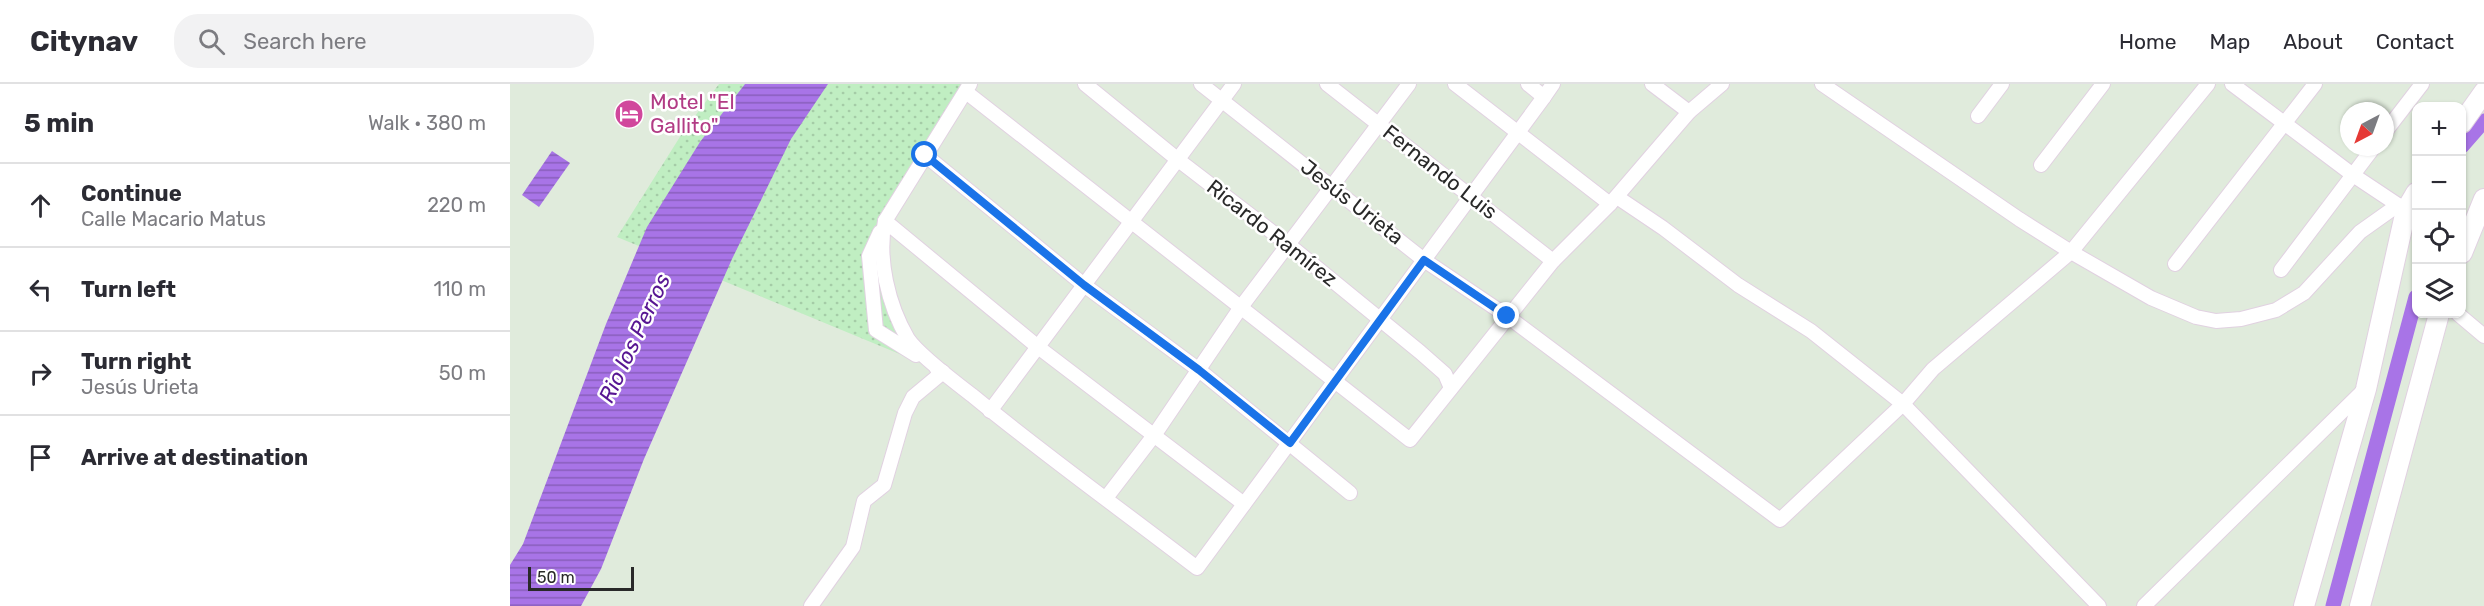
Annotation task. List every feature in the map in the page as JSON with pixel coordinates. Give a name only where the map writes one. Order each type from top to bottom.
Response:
[{"type":"street","name":"Ricardo Ramírez","points":[[1085,84],[1177,159],[1289,245],[1445,374],[1450,388]]},
{"type":"street","name":"Jesús Urieta","points":[[1201,84],[1424,260],[1507,316],[1780,520],[1904,404]]},
{"type":"street","points":[[990,411],[1130,220],[1234,84]]},
{"type":"street","name":"Fernando Luis","points":[[1327,84],[1553,261]]},
{"type":"street","points":[[1106,498],[1155,434],[1241,307],[1409,84]]},
{"type":"street","points":[[1455,84],[1518,133],[1613,201],[1663,228],[1738,285],[1811,331],[1904,404],[2099,606]]},
{"type":"street","points":[[1528,84],[1544,97]]},
{"type":"street","points":[[885,220],[881,238],[889,294],[909,340],[990,411],[1197,568],[1553,84]]},
{"type":"street","points":[[1652,84],[1689,112]]},
{"type":"street","points":[[943,372],[876,330],[869,256],[885,220],[968,88],[1130,220],[1410,440],[1553,261],[1613,201],[1689,112],[1722,84]]},
{"type":"street","points":[[1822,84],[2071,252],[2151,298],[2196,317],[2216,321],[2241,319],[2276,310],[2304,293],[2360,232],[2402,208],[2412,197]]},
{"type":"street","points":[[1978,116],[2002,84]]},
{"type":"street","points":[[2041,165],[2103,84]]},
{"type":"street","points":[[1904,404],[1933,369],[2071,252],[2208,84]]},
{"type":"street","points":[[2232,84],[2352,175],[2402,208]]},
{"type":"street","points":[[2175,264],[2315,84]]},
{"type":"street","points":[[2394,120],[2422,84]]},
{"type":"street","points":[[2466,117],[2484,92]]},
{"type":"street","points":[[925,155],[1084,285],[1199,370],[1350,493]]},
{"type":"street","points":[[2281,270],[2367,156]]},
{"type":"street","points":[[2466,244],[2484,199]]},
{"type":"street","points":[[2304,606],[2366,388],[2402,208]]},
{"type":"street","points":[[885,220],[1038,347],[1244,504]]},
{"type":"street","points":[[2360,606],[2438,318]]},
{"type":"street","points":[[2463,318],[2484,336]]},
{"type":"street","points":[[811,606],[853,547],[864,501],[884,485],[905,413],[914,397],[943,372]]},
{"type":"street","points":[[2144,606],[2366,388]]},
{"type":"sand","points":[[719,84],[970,84],[885,220],[889,294],[909,340],[943,372],[617,237],[683,132]]},
{"type":"water","name":"Rio los Perros","points":[[745,84],[828,84],[791,139],[732,259],[644,459],[601,569],[581,606],[510,606],[510,565],[523,544],[606,324],[647,227],[700,142]]},
{"type":"water","points":[[552,151],[570,163],[539,207],[522,195]]},
{"type":"waterway","points":[[2466,141],[2484,121]]},
{"type":"waterway","points":[[2333,606],[2412,312]]},
{"type":"place","name":"Motel \"El Gallito\"","points":[[629,114]]},
{"type":"route","points":[[925,155],[1084,285],[1199,370],[1290,443],[1424,260],[1507,316]]}]
